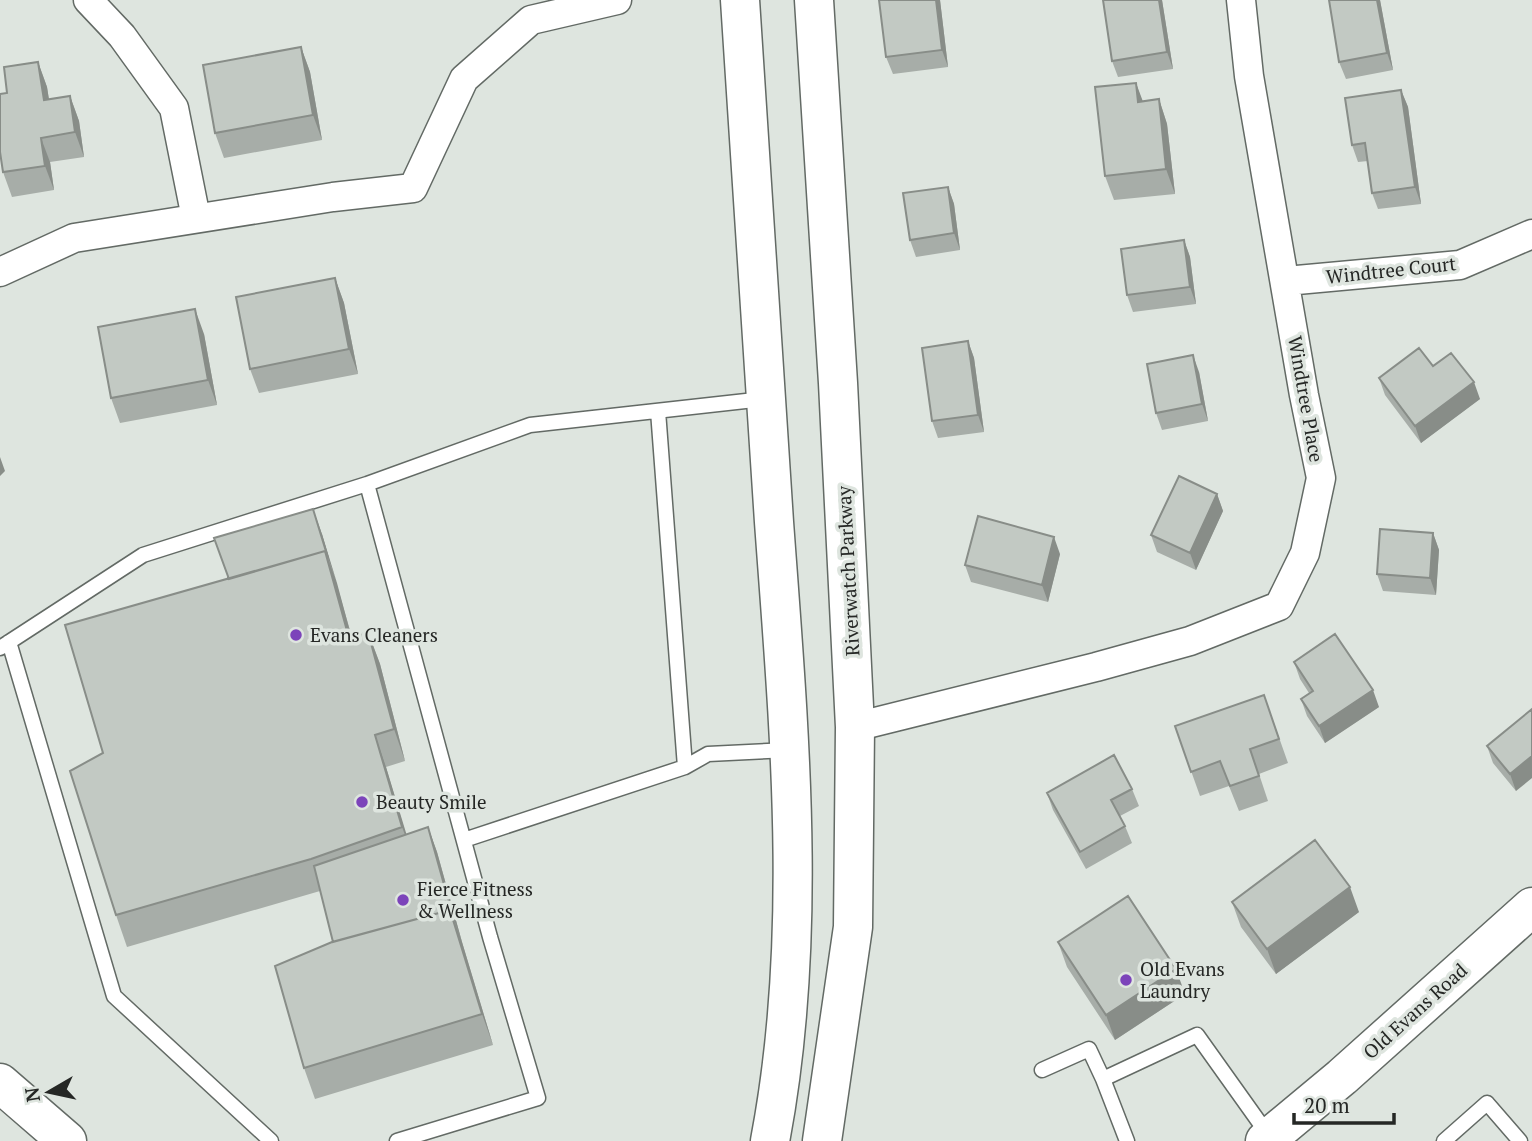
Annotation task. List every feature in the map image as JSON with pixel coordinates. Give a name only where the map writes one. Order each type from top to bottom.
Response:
[{"type":"main road","points":[[740,0],[765,399],[791,750],[789,984],[779,1092],[770,1141]]},
{"type":"main road","name":"Riverwatch Parkway","points":[[814,0],[838,383],[855,727],[853,927],[822,1141]]},
{"type":"main road","name":"Old Evans Road","points":[[1268,1139],[1342,1077],[1532,907]]},
{"type":"main road","points":[[0,1083],[67,1141]]},
{"type":"street","points":[[88,0],[122,36],[174,108],[195,218]]},
{"type":"street","points":[[0,272],[74,238],[333,197],[413,188],[464,79],[531,20],[617,0]]},
{"type":"street","name":"Windtree Place","points":[[855,727],[1176,645],[1279,606],[1305,553],[1321,478],[1304,395],[1249,76],[1241,0]]},
{"type":"street","name":"Windtree Court","points":[[1286,281],[1460,265],[1532,234]]},
{"type":"lane","points":[[271,1141],[114,996],[4,645],[144,555],[367,484],[530,425],[765,399]]},
{"type":"lane","points":[[657,411],[685,768]]},
{"type":"lane","points":[[367,484],[538,1098],[397,1141]]},
{"type":"lane","points":[[464,840],[685,768],[708,754],[791,750]]},
{"type":"lane","points":[[1103,1079],[1197,1035],[1268,1139]]},
{"type":"lane","points":[[1042,1070],[1089,1049],[1127,1141]]},
{"type":"lane","points":[[1444,1141],[1486,1103],[1520,1141]]},
{"type":"building","points":[[879,0],[936,0],[942,50],[886,57]]},
{"type":"building","points":[[1103,0],[1159,0],[1167,52],[1112,61]]},
{"type":"building","points":[[1329,0],[1377,0],[1387,53],[1339,62]]},
{"type":"building","points":[[301,47],[313,115],[215,133],[203,65]]},
{"type":"building","points":[[38,62],[44,100],[70,96],[75,132],[41,138],[45,166],[3,172],[0,152],[0,94],[7,93],[4,67]]},
{"type":"building","points":[[1136,83],[1138,102],[1159,99],[1166,169],[1105,176],[1095,87]]},
{"type":"building","points":[[1401,90],[1415,187],[1372,193],[1365,143],[1352,145],[1345,98]]},
{"type":"building","points":[[948,187],[954,233],[910,240],[903,193]]},
{"type":"building","points":[[1184,240],[1190,287],[1127,295],[1121,249]]},
{"type":"building","points":[[335,278],[349,349],[250,369],[236,297]]},
{"type":"building","points":[[195,309],[208,380],[111,398],[98,327]]},
{"type":"building","points":[[968,341],[978,415],[932,421],[922,348]]},
{"type":"building","points":[[1419,348],[1433,366],[1451,353],[1474,382],[1415,426],[1379,378]]},
{"type":"building","points":[[1193,355],[1202,404],[1156,413],[1147,364]]},
{"type":"building","points":[[1179,476],[1217,494],[1190,553],[1151,535]]},
{"type":"building","points":[[313,509],[328,558],[325,551],[229,579],[214,538]]},
{"type":"building","points":[[978,516],[1054,537],[1042,585],[965,565]]},
{"type":"building","points":[[1380,529],[1433,533],[1430,578],[1377,574]]},
{"type":"building","points":[[325,551],[349,638],[368,632],[394,729],[375,735],[402,827],[311,859],[116,915],[70,771],[103,753],[65,625]]},
{"type":"building","points":[[1335,634],[1373,690],[1319,726],[1301,699],[1313,691],[1294,662]]},
{"type":"building","points":[[1264,695],[1279,739],[1250,749],[1259,776],[1230,786],[1220,761],[1191,772],[1175,726]]},
{"type":"building","points":[[1532,709],[1532,756],[1510,774],[1487,746]]},
{"type":"building","points":[[1114,755],[1132,789],[1111,800],[1125,826],[1080,852],[1047,793]]},
{"type":"building","points":[[428,827],[453,917],[450,910],[333,942],[314,866]]},
{"type":"building","points":[[1315,840],[1350,887],[1267,949],[1232,902]]},
{"type":"building","name":"Old Evans Laundry","points":[[1128,896],[1176,969],[1106,1015],[1058,942]]},
{"type":"building","points":[[450,910],[482,1014],[304,1068],[275,966],[332,942]]},
{"type":"place","name":"Evans Cleaners","points":[[296,635]]},
{"type":"place","name":"Beauty Smile","points":[[362,802]]},
{"type":"place","name":"Fierce Fitness & Wellness","points":[[403,900]]},
{"type":"place","name":"Old Evans Laundry","points":[[1126,980]]}]
